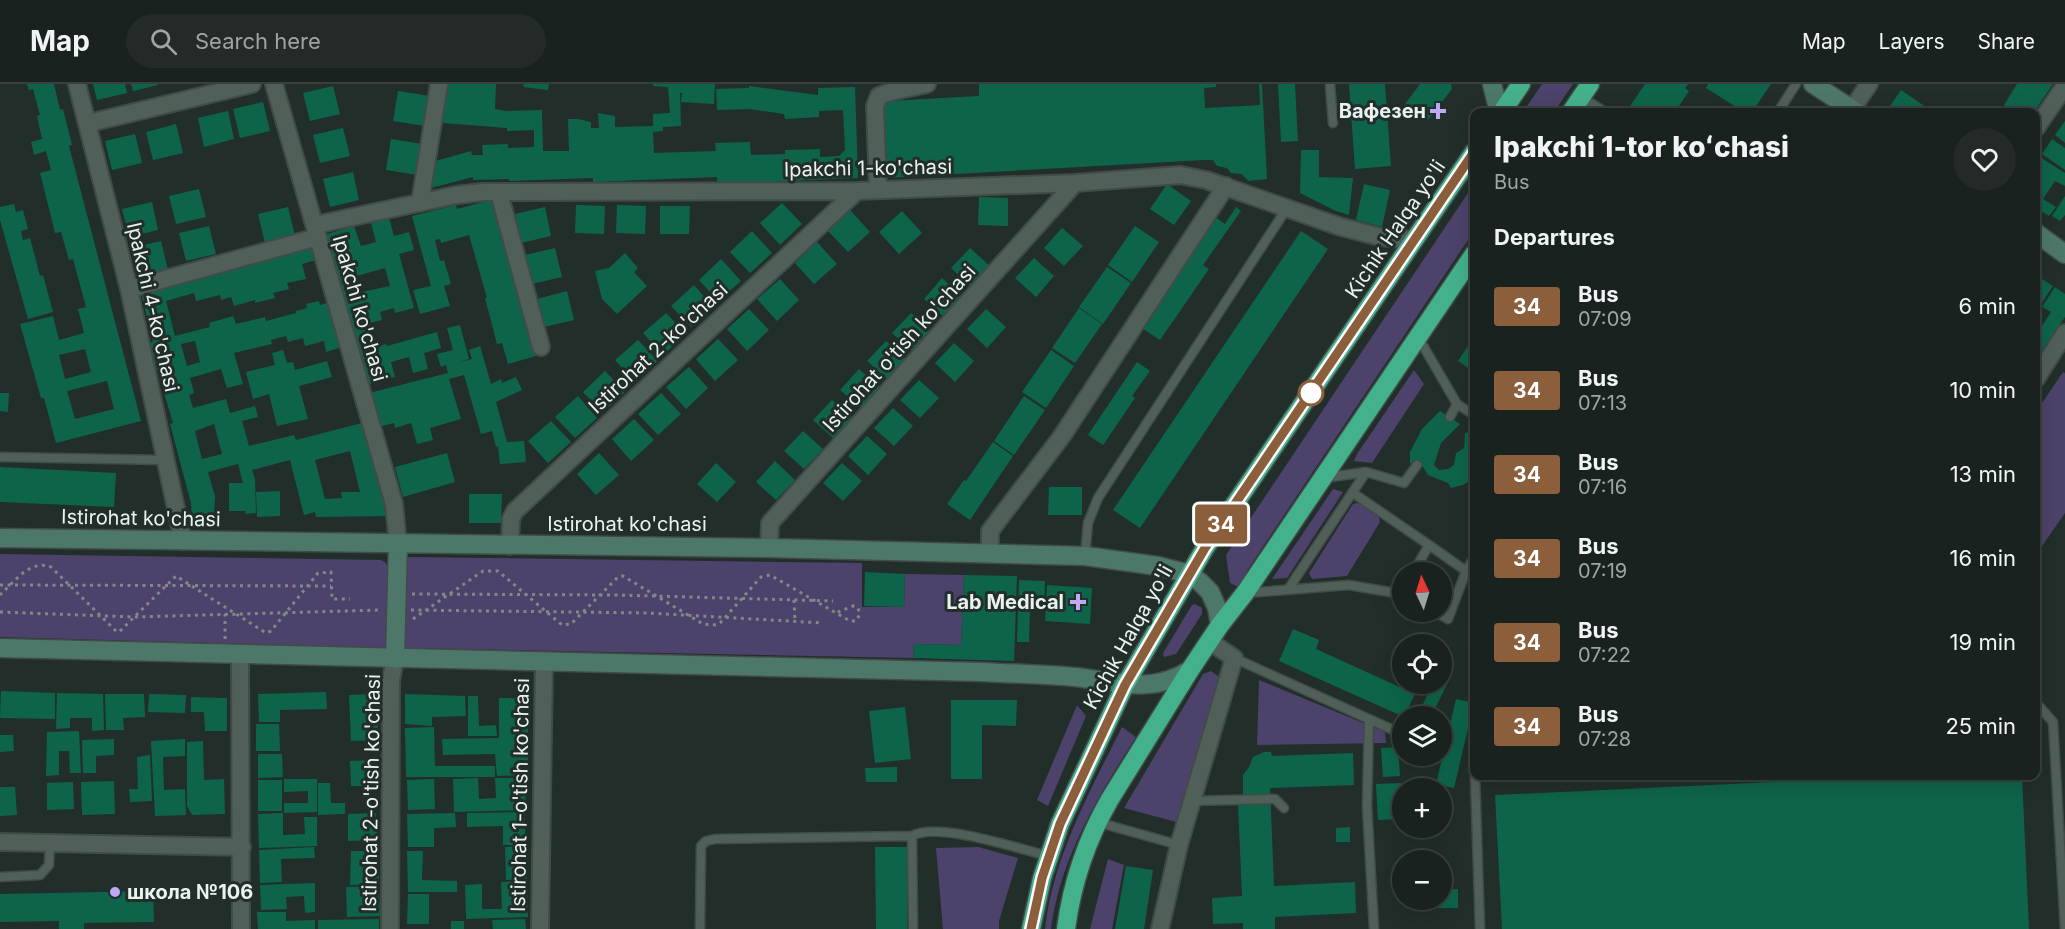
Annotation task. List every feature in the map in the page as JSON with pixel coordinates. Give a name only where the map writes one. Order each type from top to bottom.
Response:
[{"type":"highway","points":[[1503,108],[1521,84]]},
{"type":"highway","points":[[1574,108],[1585,90]]},
{"type":"highway","name":"Kichik Halqa yo'li","points":[[1031,929],[1049,856],[1060,824],[1125,685],[1205,548],[1470,158]]},
{"type":"highway","points":[[1066,929],[1075,884],[1097,822],[1148,735],[1209,641],[1245,593],[1470,260]]},
{"type":"main road","points":[[1492,84],[1499,108]]},
{"type":"main road","points":[[1813,84],[1849,108]]},
{"type":"main road","points":[[2040,236],[2065,254]]},
{"type":"main road","name":"Istirohat ko'chasi","points":[[0,538],[769,548],[1085,556],[1158,566],[1189,574],[1210,592],[1217,608],[1220,626]]},
{"type":"main road","points":[[395,659],[398,544]]},
{"type":"main road","points":[[0,648],[982,672],[1082,678],[1125,685],[1155,684],[1174,679],[1190,670]]},
{"type":"street","name":"Ipakchi 4-ko'chasi","points":[[77,84],[89,123],[129,289],[183,541]]},
{"type":"street","points":[[89,123],[252,84]]},
{"type":"street","name":"Ipakchi ko'chasi","points":[[274,84],[394,504],[398,544]]},
{"type":"street","points":[[420,203],[439,84]]},
{"type":"street","points":[[878,190],[875,106],[879,96],[927,84]]},
{"type":"street","points":[[1856,108],[1869,84]]},
{"type":"street","points":[[2040,122],[2065,86]]},
{"type":"street","name":"Ipakchi 1-ko'chasi","points":[[129,289],[316,231],[420,203],[456,195],[498,193],[857,191],[1075,183],[1180,175],[1226,186],[1338,226],[1380,237],[1414,240]]},
{"type":"street","name":"Istirohat o'tish ko'chasi","points":[[769,548],[770,523],[1075,183]]},
{"type":"street","points":[[990,553],[990,531],[1062,436],[1226,186]]},
{"type":"street","name":"Istirohat 2-ko'chasi","points":[[510,546],[511,519],[515,510],[857,191]]},
{"type":"street","points":[[498,193],[541,347]]},
{"type":"street","points":[[2040,373],[2065,333]]},
{"type":"street","points":[[1160,929],[1179,845],[1234,658],[1209,641]]},
{"type":"street","points":[[240,654],[241,929]]},
{"type":"street","name":"Istirohat 2-o'tish ko'chasi","points":[[390,929],[392,680],[395,659]]},
{"type":"street","name":"Istirohat 1-o'tish ko'chasi","points":[[540,929],[544,662]]},
{"type":"street","points":[[0,842],[242,847]]},
{"type":"lane","points":[[1330,84],[1333,123]]},
{"type":"lane","points":[[1781,108],[1796,84]]},
{"type":"lane","points":[[1585,90],[1601,108]]},
{"type":"lane","points":[[1085,556],[1088,523],[1098,498],[1287,208]]},
{"type":"lane","points":[[1418,337],[1457,404],[1470,412]]},
{"type":"lane","points":[[1450,417],[1457,404]]},
{"type":"lane","points":[[0,457],[166,460]]},
{"type":"lane","points":[[1323,478],[1366,472],[1404,483],[1417,465]]},
{"type":"lane","points":[[1290,588],[1366,472]]},
{"type":"lane","points":[[1353,493],[1466,571]]},
{"type":"lane","points":[[1419,562],[1428,545]]},
{"type":"lane","points":[[1452,608],[1470,564]]},
{"type":"lane","points":[[1245,593],[1349,585],[1392,591]]},
{"type":"lane","points":[[1234,658],[1392,730]]},
{"type":"lane","points":[[2040,707],[2052,722],[2064,929]]},
{"type":"lane","points":[[1369,720],[1367,806],[1374,929]]},
{"type":"lane","points":[[1475,780],[1480,929]]},
{"type":"lane","points":[[1192,801],[1275,799],[1284,808]]},
{"type":"lane","points":[[1097,822],[1179,845]]},
{"type":"lane","points":[[699,929],[701,846],[706,841],[715,839],[912,836],[918,832],[944,831],[1049,856]]},
{"type":"lane","points":[[912,836],[913,929]]},
{"type":"lane","points":[[0,877],[40,875],[49,865],[50,843]]},
{"type":"path","points":[[0,595],[30,567],[41,564],[51,567],[119,632],[176,576],[266,633],[271,631],[318,573],[331,572],[332,599],[350,599]]},
{"type":"path","points":[[396,627],[400,627],[483,571],[493,570],[498,571],[559,623],[567,625],[618,577],[622,576],[709,626],[721,622],[761,577],[770,575],[814,600],[836,613],[852,622],[857,620],[860,614],[858,608],[853,606],[836,613]]},
{"type":"path","points":[[0,585],[331,586]]},
{"type":"path","points":[[397,593],[833,601]]},
{"type":"path","points":[[794,600],[795,620]]},
{"type":"path","points":[[225,614],[225,643]]},
{"type":"shaded area","points":[[1542,84],[1573,84],[1557,108],[1526,108]]},
{"type":"shaded area","points":[[1470,190],[1470,237],[1238,587],[1230,583],[1226,555]]},
{"type":"shaded area","points":[[1414,370],[1424,384],[1372,463],[1354,461],[1357,454]]},
{"type":"shaded area","points":[[2063,372],[2065,373],[2065,513],[2042,546],[2040,544],[2040,406]]},
{"type":"shaded area","points":[[1333,489],[1343,492],[1287,578],[1272,579]]},
{"type":"shaded area","points":[[1358,503],[1378,514],[1380,522],[1347,576],[1312,579],[1309,573],[1353,504]]},
{"type":"shaded area","points":[[0,554],[381,560],[386,563],[389,570],[387,645],[383,648],[0,637]]},
{"type":"shaded area","points":[[407,557],[862,563],[862,607],[904,607],[905,574],[964,575],[961,645],[914,644],[913,658],[407,648],[403,647],[405,559]]},
{"type":"shaded area","points":[[1195,604],[1202,608],[1202,614],[1176,654],[1164,657],[1163,653],[1192,605]]},
{"type":"shaded area","points":[[1211,671],[1218,676],[1220,682],[1176,822],[1124,808],[1203,674]]},
{"type":"shaded area","points":[[1259,680],[1385,732],[1386,743],[1257,745]]},
{"type":"shaded area","points":[[1077,705],[1086,716],[1048,806],[1037,800]]},
{"type":"shaded area","points":[[1122,727],[1136,737],[1083,828],[1063,878],[1051,929],[1045,929],[1049,902],[1064,850]]},
{"type":"shaded area","points":[[978,847],[1018,858],[999,921],[999,929],[943,929],[936,848]]},
{"type":"shaded area","points":[[1108,859],[1124,865],[1112,929],[1090,929]]},
{"type":"building","points":[[27,84],[54,84],[60,110],[63,109],[72,145],[69,146],[141,421],[56,443],[20,324],[53,316],[59,340],[84,333],[78,309],[86,307],[73,259],[69,260],[61,232],[55,233],[40,173],[51,170],[46,151],[34,155],[31,142],[42,139],[37,116],[40,115],[33,89],[29,90]],"holes":[[[85,349],[91,372],[65,379],[59,355]],[[107,381],[114,409],[75,419],[67,391]]]},
{"type":"building","points":[[93,84],[125,84],[127,93],[97,100]]},
{"type":"building","points":[[131,84],[158,84],[158,85],[133,91]]},
{"type":"building","points":[[444,84],[496,84],[495,109],[542,110],[543,151],[569,151],[568,119],[591,122],[591,128],[599,128],[598,113],[615,116],[615,127],[653,126],[653,114],[670,113],[668,87],[653,86],[653,84],[715,84],[714,104],[681,102],[682,93],[680,93],[681,126],[663,127],[663,131],[653,132],[654,153],[716,151],[715,143],[750,142],[751,155],[785,154],[785,150],[820,149],[820,157],[839,156],[845,150],[843,110],[819,111],[819,117],[785,119],[784,114],[749,109],[717,110],[716,89],[749,88],[749,86],[818,95],[818,88],[855,87],[858,178],[717,184],[717,177],[593,182],[593,178],[509,181],[509,179],[473,180],[473,177],[431,188],[432,162],[471,151],[472,155],[483,155],[482,145],[508,144],[508,148],[534,147],[534,130],[507,131],[507,128],[442,123]]},
{"type":"building","points":[[524,84],[549,84],[548,90],[523,87]]},
{"type":"building","points":[[979,84],[1216,84],[1216,87],[1204,88],[1205,108],[1260,105],[1259,84],[1262,84],[1267,179],[1248,181],[1242,174],[1231,173],[1227,168],[1217,166],[1213,160],[885,178],[881,109],[888,101],[979,96]]},
{"type":"building","points":[[1278,84],[1295,84],[1298,141],[1281,142]]},
{"type":"building","points":[[1349,84],[1385,84],[1391,166],[1355,169]]},
{"type":"building","points":[[1420,84],[1451,84],[1452,89],[1428,120],[1405,104]]},
{"type":"building","points":[[1645,84],[1688,84],[1685,88],[1689,91],[1678,108],[1629,108]]},
{"type":"building","points":[[1708,84],[1771,84],[1755,108],[1738,108],[1706,88]]},
{"type":"building","points":[[2017,84],[2053,84],[2037,108],[2009,108],[2004,105]]},
{"type":"building","points":[[333,86],[340,114],[310,121],[303,93]]},
{"type":"building","points":[[1901,90],[1927,108],[1889,108]]},
{"type":"building","points":[[398,91],[430,96],[425,126],[393,121]]},
{"type":"building","points":[[263,102],[270,131],[240,138],[233,109]]},
{"type":"building","points":[[228,111],[234,139],[204,147],[198,118]]},
{"type":"building","points":[[2065,121],[2065,143],[2055,135]]},
{"type":"building","points":[[176,124],[183,153],[153,160],[146,132]]},
{"type":"building","points":[[343,128],[350,156],[320,163],[313,135]]},
{"type":"building","points":[[135,134],[142,163],[112,170],[105,141]]},
{"type":"building","points":[[391,139],[423,144],[418,175],[386,170]]},
{"type":"building","points":[[2052,139],[2065,148],[2065,170],[2042,154]]},
{"type":"building","points":[[1301,150],[1319,150],[1319,177],[1353,178],[1349,215],[1300,193]]},
{"type":"building","points":[[2040,157],[2065,173],[2065,186],[2055,181],[2043,199],[2056,207],[2049,216],[2040,210]]},
{"type":"building","points":[[353,172],[359,200],[330,207],[323,179]]},
{"type":"building","points":[[1167,184],[1191,201],[1174,225],[1150,209]]},
{"type":"building","points":[[1364,184],[1390,190],[1382,227],[1356,220]]},
{"type":"building","points":[[199,189],[206,217],[176,224],[169,196]]},
{"type":"building","points":[[2065,196],[2065,215],[2060,221],[2052,216]]},
{"type":"building","points":[[979,197],[1008,198],[1008,226],[978,225]]},
{"type":"building","points":[[494,199],[536,356],[508,364],[502,343],[497,344],[469,235],[441,243],[440,239],[435,240],[440,261],[444,260],[451,284],[444,286],[450,306],[420,314],[413,290],[431,286],[412,216],[456,205],[457,209]]},
{"type":"building","points":[[152,202],[158,230],[129,237],[122,209]]},
{"type":"building","points":[[782,203],[802,224],[780,245],[760,223]]},
{"type":"building","points":[[14,204],[16,212],[23,210],[28,229],[21,231],[23,240],[30,238],[53,312],[28,319],[0,220],[0,207]]},
{"type":"building","points":[[576,205],[605,206],[604,234],[575,233]]},
{"type":"building","points":[[617,205],[646,206],[645,234],[616,233]]},
{"type":"building","points":[[660,206],[690,206],[689,234],[660,234]]},
{"type":"building","points":[[288,207],[295,236],[265,243],[258,214]]},
{"type":"building","points":[[545,207],[551,236],[521,243],[515,214]]},
{"type":"building","points":[[1236,207],[1241,211],[1203,265],[1209,269],[1160,340],[1140,327],[1215,217],[1225,224]]},
{"type":"building","points":[[850,210],[870,232],[848,252],[828,231]]},
{"type":"building","points":[[902,211],[922,233],[899,254],[879,232]]},
{"type":"building","points":[[389,218],[394,236],[409,232],[414,250],[399,254],[414,308],[395,313],[394,308],[380,312],[382,320],[366,324],[372,348],[437,332],[441,348],[424,353],[428,369],[413,373],[409,357],[391,362],[395,377],[367,385],[324,235],[354,226],[361,246],[376,242],[371,223]],"holes":[[[385,268],[390,286],[352,294],[347,275],[352,273],[353,277]]]},
{"type":"building","points":[[209,226],[216,254],[186,261],[179,233]]},
{"type":"building","points":[[1135,226],[1159,242],[1132,282],[1108,265]]},
{"type":"building","points":[[1062,228],[1083,246],[1064,266],[1044,248]]},
{"type":"building","points":[[752,231],[772,253],[750,273],[730,252]]},
{"type":"building","points":[[1301,231],[1328,249],[1140,528],[1113,510]]},
{"type":"building","points":[[161,241],[168,270],[138,277],[131,248]]},
{"type":"building","points":[[315,242],[320,259],[302,264],[306,279],[287,283],[289,289],[273,293],[275,298],[255,303],[255,300],[234,306],[231,297],[221,300],[220,295],[196,301],[194,293],[166,301],[175,336],[210,327],[209,323],[233,316],[236,324],[265,317],[266,321],[296,313],[296,311],[307,308],[306,304],[319,301],[320,305],[330,302],[342,347],[326,352],[324,341],[305,346],[303,338],[288,342],[286,336],[271,340],[272,344],[234,353],[243,384],[227,388],[221,369],[190,378],[194,393],[189,395],[193,408],[226,399],[230,413],[255,406],[258,417],[242,421],[249,446],[294,435],[296,440],[366,422],[390,516],[316,517],[315,512],[304,515],[290,460],[252,470],[255,479],[256,513],[245,514],[246,511],[229,511],[229,483],[243,483],[238,464],[208,472],[215,496],[214,515],[192,516],[191,503],[170,424],[173,423],[149,343],[153,342],[141,293]],"holes":[[[195,341],[200,362],[187,366],[181,344]],[[214,424],[222,454],[202,459],[195,431]],[[350,451],[360,492],[341,492],[342,498],[325,499],[315,460]]]},
{"type":"building","points":[[817,242],[837,264],[814,284],[795,263]]},
{"type":"building","points":[[555,248],[562,277],[532,284],[525,255]]},
{"type":"building","points":[[970,248],[990,266],[971,287],[951,268]]},
{"type":"building","points":[[625,253],[638,268],[634,272],[647,286],[617,314],[602,299],[595,271],[609,268]]},
{"type":"building","points":[[1034,258],[1054,276],[1036,297],[1015,278]]},
{"type":"building","points":[[721,259],[741,281],[718,301],[699,280]]},
{"type":"building","points":[[1107,267],[1131,283],[1103,324],[1079,307]]},
{"type":"building","points":[[942,278],[962,297],[944,317],[924,299]]},
{"type":"building","points":[[2040,278],[2053,286],[2040,303]]},
{"type":"building","points":[[780,279],[799,300],[777,321],[757,299]]},
{"type":"building","points":[[694,285],[713,307],[691,327],[671,306]]},
{"type":"building","points":[[2055,287],[2065,294],[2065,317],[2040,353],[2040,329],[2051,312],[2042,307]]},
{"type":"building","points":[[567,291],[574,320],[544,327],[537,299]]},
{"type":"building","points":[[1079,308],[1102,324],[1075,363],[1052,348]]},
{"type":"building","points":[[749,309],[769,330],[747,351],[727,329]]},
{"type":"building","points":[[986,309],[1006,327],[987,348],[967,329]]},
{"type":"building","points":[[666,313],[686,334],[663,355],[643,333]]},
{"type":"building","points":[[911,313],[931,331],[912,351],[892,333]]},
{"type":"building","points":[[460,325],[469,359],[457,363],[472,359],[469,350],[480,346],[491,384],[501,379],[502,383],[516,377],[522,390],[496,402],[507,442],[524,441],[526,462],[500,464],[498,446],[496,447],[492,431],[481,434],[464,375],[449,379],[461,419],[430,428],[433,440],[417,444],[411,423],[395,428],[394,423],[378,427],[369,393],[448,373],[446,365],[441,367],[437,354],[453,350],[447,328]]},
{"type":"building","points":[[718,339],[738,360],[715,381],[696,359]]},
{"type":"building","points":[[638,340],[658,361],[635,382],[615,360]]},
{"type":"building","points":[[886,341],[906,359],[887,379],[867,361]]},
{"type":"building","points":[[954,343],[974,361],[955,382],[935,363]]},
{"type":"building","points":[[1470,343],[1470,369],[1458,361]]},
{"type":"building","points":[[283,350],[287,363],[293,362],[295,370],[327,361],[332,377],[299,386],[308,419],[277,426],[269,394],[253,399],[246,372],[275,365],[272,353]]},
{"type":"building","points":[[1051,350],[1074,366],[1046,408],[1022,392]]},
{"type":"building","points":[[1137,362],[1150,371],[1132,396],[1135,398],[1103,445],[1088,435]]},
{"type":"building","points":[[689,367],[708,388],[686,409],[666,387]]},
{"type":"building","points":[[859,369],[879,387],[861,408],[840,390]]},
{"type":"building","points":[[605,371],[625,392],[602,413],[583,392]]},
{"type":"building","points":[[919,380],[939,398],[920,418],[900,400]]},
{"type":"building","points":[[0,393],[9,393],[8,412],[0,411]]},
{"type":"building","points":[[661,393],[681,414],[658,435],[638,414]]},
{"type":"building","points":[[578,396],[597,418],[575,438],[555,417]]},
{"type":"building","points":[[1024,396],[1045,410],[1014,455],[994,441]]},
{"type":"building","points":[[832,400],[852,418],[833,438],[813,420]]},
{"type":"building","points":[[893,408],[913,426],[894,446],[874,428]]},
{"type":"building","points":[[1440,411],[1460,424],[1441,443],[1434,465],[1439,470],[1448,469],[1454,465],[1456,453],[1464,448],[1465,433],[1470,432],[1470,481],[1451,488],[1448,483],[1428,475],[1423,467],[1410,463],[1410,452],[1422,429]]},
{"type":"building","points":[[634,419],[654,440],[631,461],[612,439]]},
{"type":"building","points":[[551,421],[571,442],[548,463],[528,441]]},
{"type":"building","points":[[803,431],[823,449],[804,469],[784,451]]},
{"type":"building","points":[[867,436],[887,454],[868,475],[848,456]]},
{"type":"building","points":[[993,442],[1013,456],[970,520],[947,504]]},
{"type":"building","points":[[447,453],[455,482],[403,497],[395,467]]},
{"type":"building","points":[[599,453],[619,475],[596,495],[577,474]]},
{"type":"building","points":[[775,461],[795,480],[776,500],[756,482]]},
{"type":"building","points":[[716,463],[736,482],[717,502],[697,484]]},
{"type":"building","points":[[842,463],[862,481],[843,501],[823,483]]},
{"type":"building","points":[[0,467],[116,473],[114,507],[0,502]]},
{"type":"building","points":[[1049,487],[1082,487],[1082,515],[1048,515]]},
{"type":"building","points":[[280,491],[280,516],[257,517],[256,492]]},
{"type":"building","points":[[469,494],[502,494],[501,523],[469,523]]},
{"type":"building","points":[[865,572],[905,574],[904,607],[864,606]]},
{"type":"building","points":[[964,575],[1017,576],[1014,661],[913,658],[914,644],[961,645]]},
{"type":"building","points":[[1019,580],[1045,581],[1044,609],[1030,609],[1029,642],[1017,642]]},
{"type":"building","points":[[1047,585],[1092,588],[1090,624],[1045,621]]},
{"type":"building","points":[[1293,629],[1319,640],[1316,649],[1392,684],[1392,694],[1415,694],[1409,706],[1392,706],[1392,712],[1279,661]]},
{"type":"building","points":[[1,691],[55,693],[55,719],[0,718]]},
{"type":"building","points":[[326,692],[327,709],[280,710],[280,722],[259,722],[258,694]]},
{"type":"building","points":[[57,693],[103,694],[104,730],[92,731],[92,718],[70,718],[70,728],[56,729]]},
{"type":"building","points":[[105,694],[144,694],[145,717],[123,718],[124,730],[106,730]]},
{"type":"building","points":[[149,694],[186,695],[185,713],[148,712]]},
{"type":"building","points":[[377,694],[378,740],[351,741],[349,695]]},
{"type":"building","points":[[405,694],[465,696],[466,716],[432,717],[432,726],[405,724]]},
{"type":"building","points":[[1428,694],[1442,694],[1436,706],[1422,706]]},
{"type":"building","points":[[468,696],[478,696],[479,726],[496,725],[497,736],[468,736]]},
{"type":"building","points":[[191,697],[227,698],[227,731],[205,731],[204,712],[191,712]]},
{"type":"building","points":[[499,698],[528,698],[528,775],[497,776],[495,754],[443,755],[442,739],[499,738]]},
{"type":"building","points":[[1456,699],[1470,702],[1470,720],[1454,788],[1452,788],[1452,778],[1437,778],[1440,766],[1452,766],[1452,716]]},
{"type":"building","points":[[951,700],[1017,700],[1016,726],[982,725],[982,779],[951,779]]},
{"type":"building","points":[[905,707],[911,759],[875,763],[869,711]]},
{"type":"building","points":[[256,724],[279,724],[280,751],[256,751]]},
{"type":"building","points":[[434,727],[435,766],[495,766],[495,777],[406,777],[405,728]]},
{"type":"building","points":[[79,731],[81,773],[70,773],[69,751],[59,751],[59,775],[46,776],[47,732]]},
{"type":"building","points":[[0,735],[13,735],[14,751],[0,752]]},
{"type":"building","points":[[114,739],[114,755],[96,756],[96,773],[83,773],[82,740]]},
{"type":"building","points":[[185,739],[185,756],[163,757],[164,790],[185,789],[186,815],[155,816],[151,741]]},
{"type":"building","points":[[203,741],[204,780],[224,779],[225,814],[192,815],[187,806],[187,742]]},
{"type":"building","points":[[1392,747],[1392,766],[1399,766],[1400,776],[1383,777],[1381,748]]},
{"type":"building","points":[[1264,752],[1271,752],[1272,756],[1353,753],[1354,785],[1270,788],[1274,886],[1355,882],[1356,913],[1275,917],[1275,929],[1243,929],[1243,923],[1213,924],[1212,898],[1242,896],[1238,804],[1243,804],[1243,775],[1253,757]]},
{"type":"building","points":[[258,754],[282,754],[283,777],[258,778]]},
{"type":"building","points":[[150,755],[152,801],[130,802],[129,789],[138,789],[137,757]]},
{"type":"building","points":[[377,760],[377,786],[351,786],[350,761]]},
{"type":"building","points":[[897,767],[897,782],[866,782],[865,768]]},
{"type":"building","points":[[478,778],[479,799],[496,798],[495,778],[525,778],[526,810],[454,812],[453,779]]},
{"type":"building","points":[[284,779],[317,779],[317,812],[284,813],[284,803],[308,803],[308,791],[284,792]]},
{"type":"building","points":[[434,779],[435,809],[408,810],[407,780]]},
{"type":"building","points":[[258,780],[282,780],[282,811],[258,811]]},
{"type":"building","points":[[1818,780],[2022,780],[2029,929],[1502,929],[1495,795]]},
{"type":"building","points":[[114,781],[115,814],[82,815],[81,782]]},
{"type":"building","points":[[73,782],[74,809],[47,810],[47,783]]},
{"type":"building","points":[[318,783],[330,783],[331,803],[345,803],[345,814],[318,815]]},
{"type":"building","points":[[1392,783],[1392,819],[1378,820],[1376,784]]},
{"type":"building","points":[[0,787],[15,787],[17,815],[0,816]]},
{"type":"building","points":[[524,812],[526,845],[503,845],[503,826],[467,827],[467,813]]},
{"type":"building","points":[[283,813],[283,835],[305,834],[304,817],[317,817],[317,846],[259,848],[258,814]]},
{"type":"building","points":[[376,813],[377,840],[348,841],[348,814]]},
{"type":"building","points":[[455,813],[456,827],[434,828],[434,847],[408,847],[407,814]]},
{"type":"building","points":[[1350,827],[1350,842],[1336,842],[1336,828]]},
{"type":"building","points":[[526,846],[527,879],[506,880],[505,847]]},
{"type":"building","points":[[314,847],[315,858],[281,859],[282,882],[260,883],[259,850]]},
{"type":"building","points":[[875,847],[907,847],[907,929],[876,929]]},
{"type":"building","points":[[351,851],[370,851],[370,872],[379,871],[379,884],[350,885]]},
{"type":"building","points":[[407,851],[423,851],[422,880],[457,881],[457,892],[408,892]]},
{"type":"building","points":[[1126,866],[1153,870],[1144,929],[1115,929]]},
{"type":"building","points":[[527,881],[528,917],[466,919],[465,885],[482,884],[482,909],[502,909],[501,882]]},
{"type":"building","points":[[315,883],[315,912],[305,913],[304,896],[286,897],[287,909],[261,910],[260,885]]},
{"type":"building","points":[[379,886],[380,916],[347,917],[346,887]]},
{"type":"building","points":[[1452,889],[1458,889],[1458,908],[1452,908]]},
{"type":"building","points":[[153,891],[154,922],[84,923],[84,929],[59,929],[59,921],[0,922],[0,894]]},
{"type":"building","points":[[408,894],[429,894],[429,924],[407,924]]},
{"type":"building","points":[[257,912],[286,912],[286,921],[315,920],[315,929],[258,929]]},
{"type":"building","points":[[379,919],[379,929],[318,929],[318,920]]},
{"type":"building","points":[[525,919],[526,929],[493,929],[492,920]]},
{"type":"building","points":[[451,921],[464,921],[464,929],[451,929]]},
{"type":"bus line","name":"34","points":[[1031,929],[1042,878],[1060,824],[1125,685],[1205,548],[1470,158]]},
{"type":"place","name":"Вафезен","points":[[1438,111]]},
{"type":"place","name":"Lab Medical","points":[[1078,602]]},
{"type":"place","name":"школа №106","points":[[115,892]]}]
